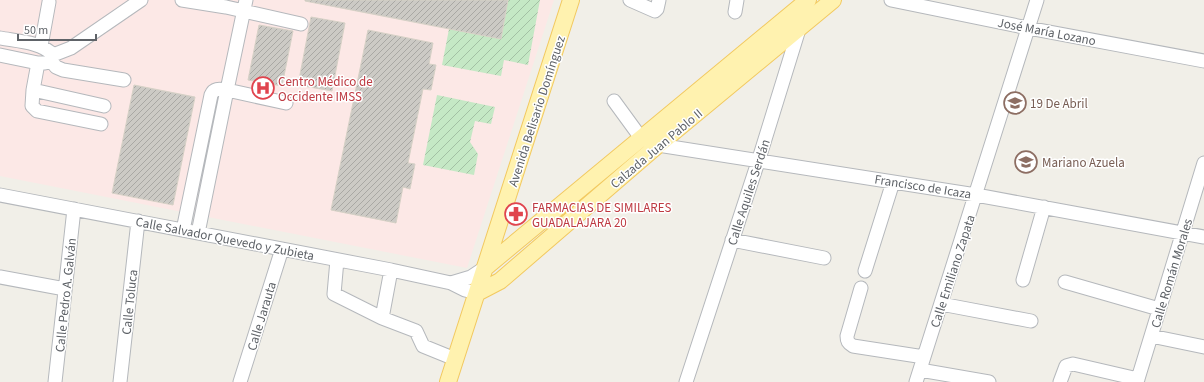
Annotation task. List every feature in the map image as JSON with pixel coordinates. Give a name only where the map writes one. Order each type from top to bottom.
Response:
[{"type":"main road","name":"Avenida Belisario Domínguez","points":[[448,382],[571,0]]},
{"type":"main road","name":"Calzada Juan Pablo II","points":[[477,293],[500,281],[658,145],[833,0]]},
{"type":"main road","name":"Calzada Juan Pablo II","points":[[486,267],[642,138],[802,2]]},
{"type":"street","points":[[0,55],[38,63],[45,63],[71,48],[141,0]]},
{"type":"street","points":[[182,0],[245,6],[301,24]]},
{"type":"street","points":[[630,0],[654,11],[657,9],[658,0]]},
{"type":"street","name":"José María Lozano","points":[[890,0],[1204,61]]},
{"type":"street","name":"Calle Emiliano Zapata","points":[[918,376],[1037,0]]},
{"type":"street","points":[[41,46],[49,2]]},
{"type":"street","name":"Calle Aquiles Serdán","points":[[686,382],[758,162],[800,27],[802,2]]},
{"type":"street","points":[[198,233],[245,6]]},
{"type":"street","points":[[0,38],[41,46],[48,50],[56,67],[62,70],[124,80]]},
{"type":"street","points":[[38,63],[33,90],[32,106],[37,111],[101,124]]},
{"type":"street","points":[[184,230],[211,95],[213,92],[216,89],[227,90],[286,103]]},
{"type":"street","points":[[33,90],[104,106]]},
{"type":"street","points":[[614,101],[642,138]]},
{"type":"street","name":"Francisco de Icaza","points":[[642,138],[658,145],[758,162],[976,194],[1204,237]]},
{"type":"street","name":"Calle Román Morales","points":[[1137,381],[1204,163]]},
{"type":"street","points":[[865,271],[893,182]]},
{"type":"street","name":"Calle Salvador Quevedo y Zubieta","points":[[0,195],[392,270],[451,283],[465,290],[477,293]]},
{"type":"street","points":[[1023,280],[1044,207]]},
{"type":"street","name":"Calle Pedro A. Galván","points":[[55,382],[74,209]]},
{"type":"street","name":"Calle Toluca","points":[[120,382],[138,221]]},
{"type":"street","points":[[732,240],[824,258]]},
{"type":"street","name":"Calle Jarauta","points":[[240,382],[282,249]]},
{"type":"street","points":[[338,260],[334,294],[382,318],[416,331],[423,346],[455,359]]},
{"type":"street","name":"Calle Salvador Quevedo y Zubieta","points":[[451,283],[471,277],[486,267]]},
{"type":"street","points":[[382,318],[392,270]]},
{"type":"street","points":[[0,277],[66,289]]},
{"type":"street","points":[[1065,282],[1160,309]]},
{"type":"street","points":[[861,288],[847,336],[849,344],[853,346],[924,357]]},
{"type":"street","points":[[941,304],[1031,321]]},
{"type":"street","points":[[1151,336],[1204,347]]},
{"type":"street","points":[[1060,382],[1066,366],[1073,364],[1137,381]]},
{"type":"street","points":[[918,376],[989,382]]},
{"type":"shaded area","name":"Centro Médico de Occidente IMSS","points":[[0,0],[554,0],[467,268],[0,176]]},
{"type":"green space","points":[[508,0],[540,0],[528,65],[504,60],[501,76],[442,65],[449,29],[501,39]]},
{"type":"green space","points":[[437,95],[495,107],[491,124],[475,121],[470,142],[478,154],[474,175],[423,165]]},
{"type":"building","points":[[305,0],[508,0],[501,39]]},
{"type":"building","points":[[311,17],[345,23],[332,91],[298,85]]},
{"type":"building","points":[[259,25],[293,31],[282,86],[248,80]]},
{"type":"building","points":[[368,30],[433,43],[429,64],[436,65],[431,90],[423,89],[408,163],[415,164],[410,189],[403,187],[396,223],[331,210]]},
{"type":"building","points":[[134,85],[195,97],[173,205],[112,193]]},
{"type":"place","name":"Centro Médico de Occidente IMSS","points":[[263,88]]},
{"type":"place","name":"19 De Abril","points":[[1015,103]]},
{"type":"place","name":"Mariano Azuela","points":[[1026,162]]},
{"type":"place","name":"FARMACIAS DE SIMILARES GUADALAJARA 20","points":[[516,214]]}]
